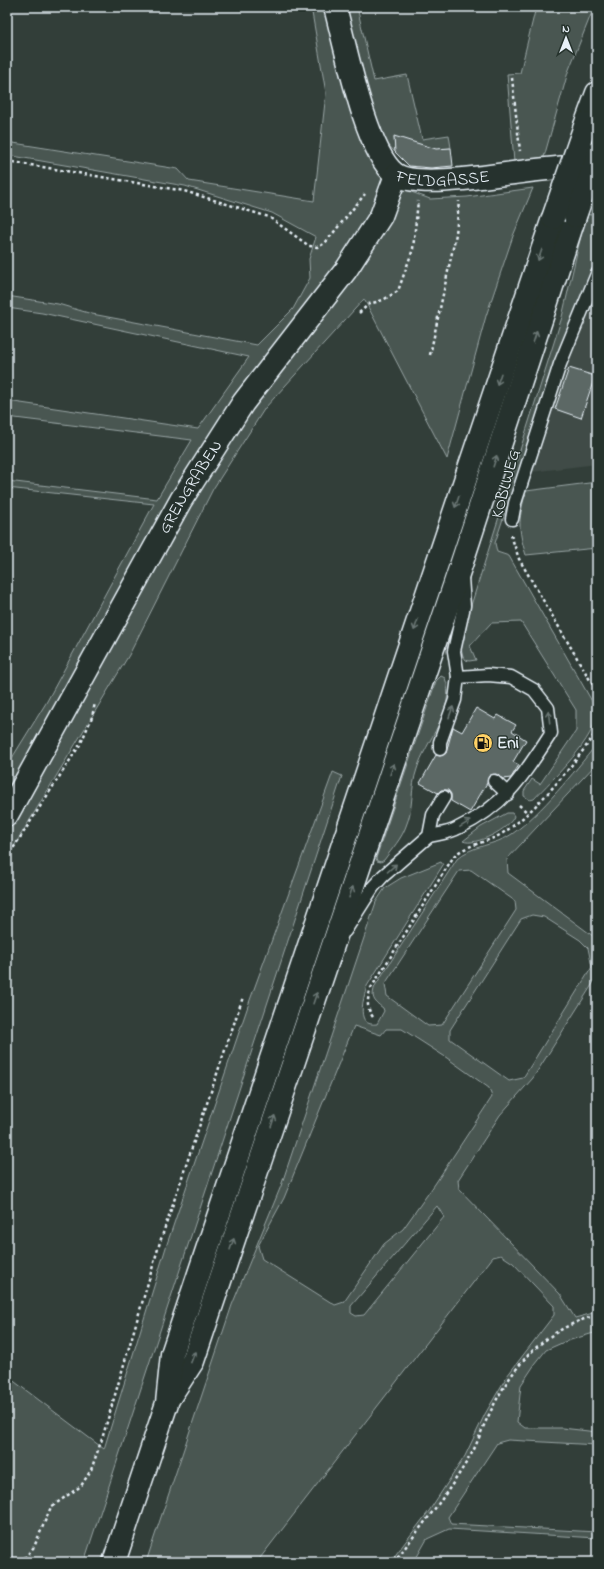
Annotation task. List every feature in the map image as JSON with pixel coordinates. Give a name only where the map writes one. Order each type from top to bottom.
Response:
[{"type":"main road","name":"FELDGASSE","points":[[335,7],[361,104],[374,143],[384,162],[396,175],[418,180],[457,180],[597,164]]},
{"type":"main road","points":[[167,1403],[172,1354],[553,218],[597,93]]},
{"type":"main road","points":[[114,1562],[167,1403],[192,1361],[286,1079],[330,956],[597,153]]},
{"type":"main road","name":"GRENGRABEN","points":[[7,815],[181,500],[243,403],[346,270],[381,216],[396,175]]},
{"type":"lane","name":"KOBLWEG","points":[[512,519],[515,503],[560,364],[597,274]]},
{"type":"lane","points":[[440,749],[440,742],[456,700],[458,677],[454,651],[464,606],[461,565]]},
{"type":"lane","points":[[330,956],[373,887],[383,876],[429,836],[458,829],[493,807],[508,794],[520,780],[551,733],[548,708],[534,690],[511,677],[488,674],[458,677]]},
{"type":"lane","points":[[494,781],[508,794]]},
{"type":"lane","points":[[429,836],[434,815],[444,797]]},
{"type":"path","points":[[512,78],[523,172]]},
{"type":"path","points":[[7,161],[184,191],[269,217],[308,246],[318,247],[326,243],[369,189]]},
{"type":"path","points":[[359,313],[369,304],[383,300],[398,292],[413,249],[418,205],[418,180]]},
{"type":"path","points":[[430,355],[456,234],[459,203],[457,180]]},
{"type":"path","name":"KOBLWEG","points":[[512,519],[511,537],[519,559],[597,692]]},
{"type":"path","points":[[7,858],[81,743],[92,717]]},
{"type":"path","points":[[373,1017],[368,1009],[367,998],[371,988],[454,856],[462,848],[495,838],[528,813],[570,768],[597,731]]},
{"type":"path","points":[[7,1560],[23,1560],[34,1548],[51,1507],[81,1486],[91,1470],[104,1432],[160,1242],[243,997]]},
{"type":"path","points":[[394,1562],[432,1512],[470,1457],[488,1416],[509,1378],[536,1348],[559,1329],[597,1315]]},
{"type":"shaded area","points":[[311,7],[327,7],[390,184],[430,199],[467,197],[533,188],[513,236],[486,316],[447,459],[364,299],[265,408],[213,489],[129,655],[7,858],[7,766],[46,703],[154,504],[7,488],[7,481],[157,499],[192,440],[7,417],[7,401],[198,429],[249,357],[42,313],[7,308],[7,296],[58,304],[92,314],[257,345],[293,309],[310,278],[309,259],[316,237],[272,213],[185,186],[7,155],[7,142],[178,169],[189,181],[314,201],[326,93]]},
{"type":"shaded area","points":[[346,7],[357,7],[374,81],[407,75],[422,139],[449,135],[451,148],[424,151],[394,137],[395,152],[381,137],[370,101]]},
{"type":"shaded area","points":[[536,7],[594,7],[568,72],[544,157],[514,162],[507,74],[520,73]]},
{"type":"shaded area","points":[[597,198],[597,258],[554,363],[495,543],[497,552],[509,556],[597,710],[595,721],[590,733],[573,758],[534,799],[530,800],[524,796],[524,791],[532,779],[540,784],[576,731],[576,710],[521,622],[491,623],[470,646],[476,660],[469,661],[463,656],[461,648],[462,634],[562,317],[586,214],[591,215]]},
{"type":"shaded area","points":[[597,287],[597,464],[531,472],[566,365]]},
{"type":"shaded area","points":[[597,482],[597,548],[526,555],[521,537],[520,523],[526,491]]},
{"type":"shaded area","points":[[441,676],[445,678],[448,689],[447,701],[444,713],[417,769],[413,783],[408,819],[402,835],[393,848],[384,860],[381,862],[377,861],[376,858],[436,681]]},
{"type":"shaded area","points":[[597,744],[597,763],[507,859],[508,873],[597,939],[597,977],[533,1078],[500,1115],[458,1180],[459,1189],[560,1294],[575,1318],[597,1312],[597,1332],[564,1342],[546,1350],[535,1364],[521,1385],[517,1422],[525,1428],[562,1428],[597,1432],[597,1445],[508,1440],[497,1443],[448,1517],[451,1524],[597,1532],[597,1538],[449,1529],[427,1539],[414,1562],[390,1562],[429,1511],[465,1456],[485,1414],[507,1376],[554,1315],[554,1306],[513,1263],[501,1255],[493,1257],[257,1562],[146,1562],[232,1305],[281,1186],[376,902],[385,888],[401,878],[441,862],[443,865],[367,986],[362,1011],[363,1017],[370,1024],[377,1024],[384,1011],[373,996],[375,986],[457,859],[469,851],[505,838],[524,825],[557,792]],"holes":[[[471,870],[515,901],[516,910],[442,1025],[428,1026],[387,996],[385,984],[459,871]],[[532,915],[544,917],[580,940],[588,948],[592,967],[523,1078],[509,1081],[450,1039],[450,1030],[521,919]],[[354,1026],[381,1035],[386,1029],[402,1029],[447,1058],[489,1088],[492,1097],[435,1184],[403,1229],[384,1244],[344,1302],[335,1305],[262,1259],[258,1246],[284,1198]],[[437,1206],[444,1217],[364,1315],[356,1316],[351,1313],[351,1306]]]},
{"type":"shaded area","points":[[333,772],[342,776],[84,1562],[7,1562],[7,1376],[104,1449],[167,1244],[250,1000]]},
{"type":"shaded area","points":[[507,813],[512,813],[514,816],[511,821],[500,831],[484,839],[469,842],[463,841],[481,827]]},
{"type":"building","points":[[394,136],[436,149],[451,148],[453,166],[431,168],[409,166],[395,152]]},
{"type":"building","points":[[569,368],[595,376],[581,418],[555,409]]},
{"type":"building","points":[[476,708],[495,719],[498,715],[516,725],[512,731],[526,740],[513,762],[519,765],[511,778],[503,779],[496,774],[489,776],[487,783],[470,812],[451,801],[451,794],[448,790],[441,790],[438,793],[420,783],[436,755],[440,756],[446,753],[453,727],[462,732]]},
{"type":"place","name":"Eni","points":[[483,743]]}]
